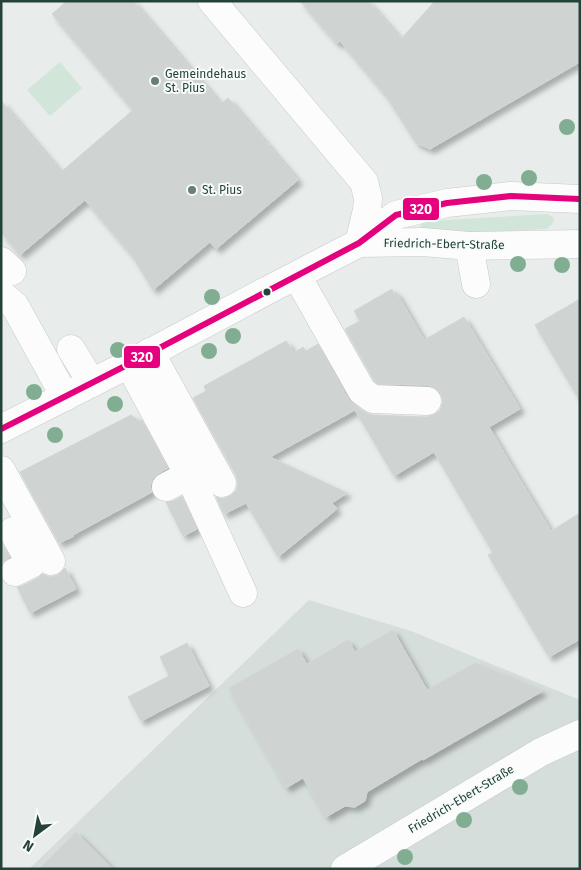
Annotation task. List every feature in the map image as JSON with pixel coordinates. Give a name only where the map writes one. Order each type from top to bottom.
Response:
[{"type":"street","points":[[1,429],[360,243],[368,198],[364,182],[212,1]]},
{"type":"street","name":"Friedrich-Ebert-Straße","points":[[511,196],[580,197],[579,244],[469,246],[423,242],[360,243],[396,215],[447,203],[511,196]]},
{"type":"street","points":[[469,246],[476,284]]},
{"type":"street","points":[[5,275],[15,306],[65,397]]},
{"type":"street","points":[[297,276],[362,391],[373,399],[427,401]]},
{"type":"street","points":[[71,349],[92,383]]},
{"type":"street","points":[[139,358],[177,481],[243,593]]},
{"type":"street","points":[[139,358],[222,483]]},
{"type":"street","points":[[1,470],[51,561]]},
{"type":"street","points":[[1,510],[31,564],[15,572]]},
{"type":"street","name":"Friedrich-Ebert-Straße","points":[[345,869],[540,752],[580,734]]},
{"type":"shaded area","points":[[309,600],[411,631],[580,700],[580,869],[29,869]]},
{"type":"green space","points":[[60,62],[82,88],[50,116],[27,90]]},
{"type":"green space","points":[[547,214],[554,218],[553,223],[547,229],[427,235],[420,231],[421,223],[428,221]]},
{"type":"building","points":[[67,1],[133,1],[221,104],[228,98],[298,180],[216,249],[210,242],[153,290],[133,257],[85,200],[20,255],[1,232],[1,101],[61,172],[133,110],[52,14]]},
{"type":"building","points":[[300,1],[368,1],[401,39],[435,1],[580,1],[580,62],[430,149],[416,143],[386,96],[340,41],[337,44]]},
{"type":"building","points":[[392,289],[394,294],[396,292],[424,340],[464,317],[520,409],[489,427],[514,470],[551,531],[580,513],[580,639],[549,657],[488,555],[493,553],[434,452],[394,476],[355,410],[270,457],[347,493],[332,503],[337,509],[278,557],[246,503],[224,514],[216,497],[222,499],[230,496],[236,491],[238,483],[236,475],[193,398],[206,391],[204,386],[286,341],[294,353],[303,347],[306,351],[318,344],[348,399],[364,412],[372,415],[426,417],[434,415],[440,410],[443,402],[441,394],[435,388],[428,385],[378,384],[345,329],[360,321],[354,311]]},
{"type":"building","points":[[580,299],[580,401],[535,325]]},
{"type":"building","points":[[131,415],[140,422],[142,420],[168,468],[153,478],[150,486],[152,492],[59,543],[20,472]]},
{"type":"building","points":[[182,496],[197,529],[183,536],[166,502],[173,501]]},
{"type":"building","points":[[1,542],[10,557],[4,562],[1,557]]},
{"type":"building","points":[[65,568],[76,589],[30,613],[17,587],[38,578],[42,574],[50,577],[58,575]]},
{"type":"building","points":[[393,630],[427,690],[475,663],[543,691],[367,792],[365,801],[355,807],[345,806],[326,817],[303,778],[286,788],[229,688],[298,649],[307,664],[348,640],[355,652]]},
{"type":"building","points":[[187,643],[209,686],[141,721],[128,697],[169,676],[160,657]]},
{"type":"building","points":[[76,832],[113,869],[39,869]]},
{"type":"transit line","name":"320","points":[[1,429],[359,243],[396,215],[447,203],[511,196],[579,199]]},
{"type":"place","name":"Gemeindehaus St. Pius","points":[[155,81]]},
{"type":"place","name":"St. Pius","points":[[192,190]]}]
